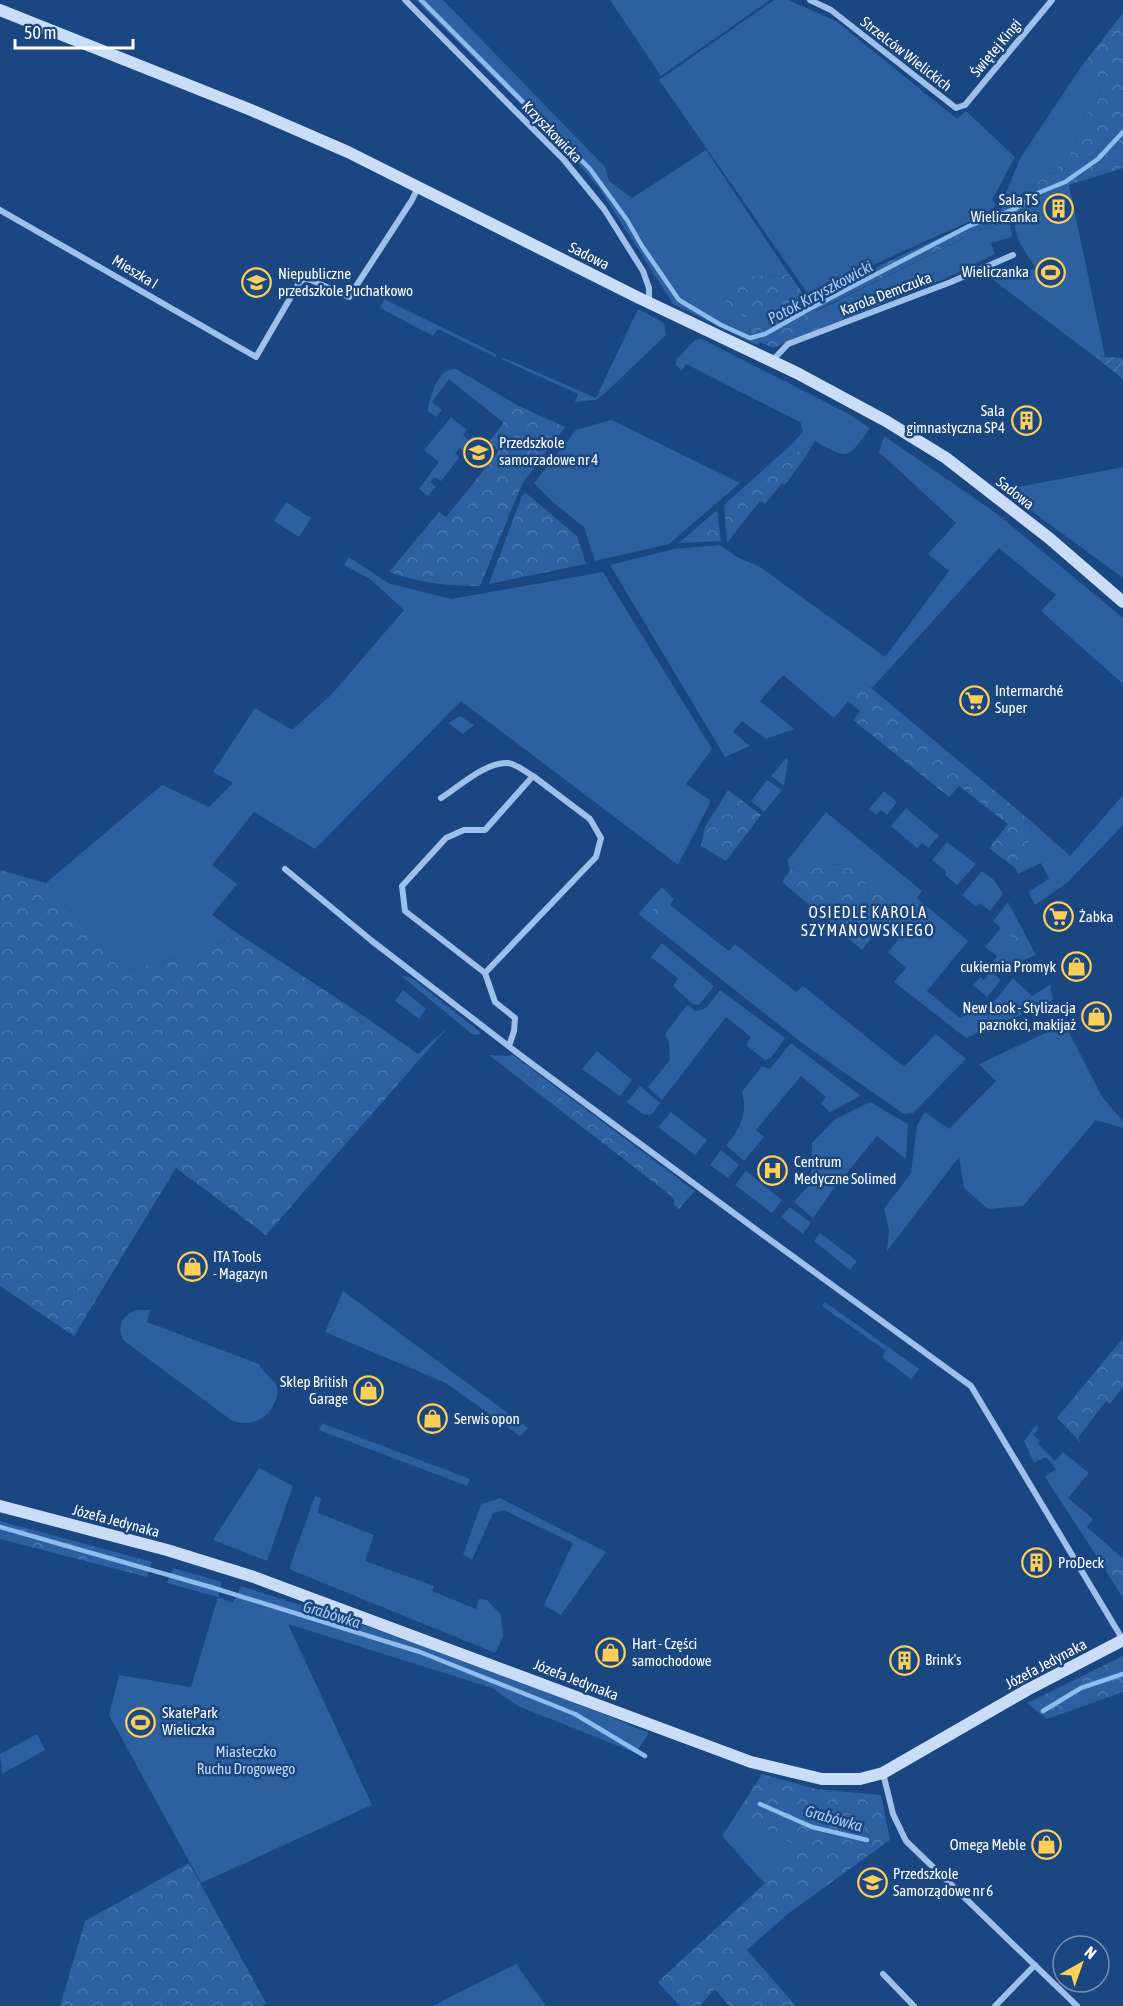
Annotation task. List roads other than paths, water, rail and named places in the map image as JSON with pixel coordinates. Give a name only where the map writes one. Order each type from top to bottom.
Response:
[{"type":"street","name":"Krzyszkowicka","points":[[405,0],[586,184],[643,271],[649,288],[649,303]]},
{"type":"street","name":"Strzelców Wielickich","points":[[810,0],[831,10],[956,108]]},
{"type":"street","name":"Świętej Kingi","points":[[956,108],[965,105],[1052,0]]},
{"type":"street","name":"Sadowa","points":[[0,10],[306,133],[649,303],[772,361],[886,421],[946,458],[1049,538],[1123,602]]},
{"type":"street","name":"Mieszka I","points":[[0,210],[256,357],[299,283],[304,279],[349,297],[412,200],[418,187]]},
{"type":"street","name":"Karola Demczuka","points":[[772,361],[788,345],[951,282],[1013,255]]},
{"type":"street","points":[[441,798],[483,770],[510,763],[533,776],[590,819],[601,837],[596,857],[485,973]]},
{"type":"street","points":[[509,1046],[515,1018],[495,1002],[485,973],[405,911],[402,886],[446,838],[464,830],[485,830],[533,776]]},
{"type":"street","points":[[285,869],[372,941],[509,1046],[971,1386],[1123,1640]]},
{"type":"street","name":"Józefa Jedynaka","points":[[0,1506],[167,1550],[254,1577],[752,1762],[822,1779],[860,1779],[884,1773],[1027,1690],[1123,1640]]},
{"type":"street","points":[[884,1773],[893,1814],[906,1841],[1077,2006]]},
{"type":"street","points":[[994,2006],[1035,1965]]},
{"type":"street","points":[[883,1974],[914,2006]]},
{"type":"waterway","name":"Potok Krzyszkowicki","points":[[421,0],[590,169],[627,220],[679,300],[721,325],[750,338],[765,334],[969,226],[1015,209],[1038,193],[1065,182],[1098,159],[1123,132]]},
{"type":"waterway","name":"Grabówka","points":[[0,1527],[214,1588],[420,1652],[575,1714],[645,1756]]},
{"type":"waterway","name":"Grabówka","points":[[1043,1711],[1081,1688],[1123,1674]]},
{"type":"waterway","name":"Grabówka","points":[[760,1804],[812,1827],[867,1840]]},
{"type":"place","name":"Sala TS Wieliczanka","points":[[1059,209]]},
{"type":"place","name":"Wieliczanka","points":[[1050,272]]},
{"type":"place","name":"Niepubliczne przedszkole Puchatkowo","points":[[257,283]]},
{"type":"place","name":"Sala gimnastyczna SP4","points":[[1026,420]]},
{"type":"place","name":"Przedszkole samorzadowe nr 4","points":[[478,452]]},
{"type":"place","name":"Intermarché Super","points":[[974,700]]},
{"type":"place","name":"Żabka","points":[[1058,917]]},
{"type":"place","name":"cukiernia Promyk","points":[[1077,967]]},
{"type":"place","name":"New Look - Stylizacja paznokci, makijaż","points":[[1097,1017]]},
{"type":"place","name":"Centrum Medyczne Solimed","points":[[773,1171]]},
{"type":"place","name":"ITA Tools - Magazyn","points":[[192,1266]]},
{"type":"place","name":"Sklep British Garage","points":[[369,1391]]},
{"type":"place","name":"Serwis opon","points":[[433,1419]]},
{"type":"place","name":"ProDeck","points":[[1037,1563]]},
{"type":"place","name":"Hart - Części samochodowe","points":[[611,1653]]},
{"type":"place","name":"Brink's","points":[[904,1660]]},
{"type":"place","name":"SkatePark Wieliczka","points":[[141,1722]]},
{"type":"place","name":"Omega Meble","points":[[1047,1845]]},
{"type":"place","name":"Przedszkole Samorządowe nr 6","points":[[872,1883]]},
{"type":"district","name":"OSIEDLE KAROLA SZYMANOWSKIEGO","points":[[868,921]]},
{"type":"park label","name":"Miasteczko Ruchu Drogowego","points":[[246,1760]]}]
